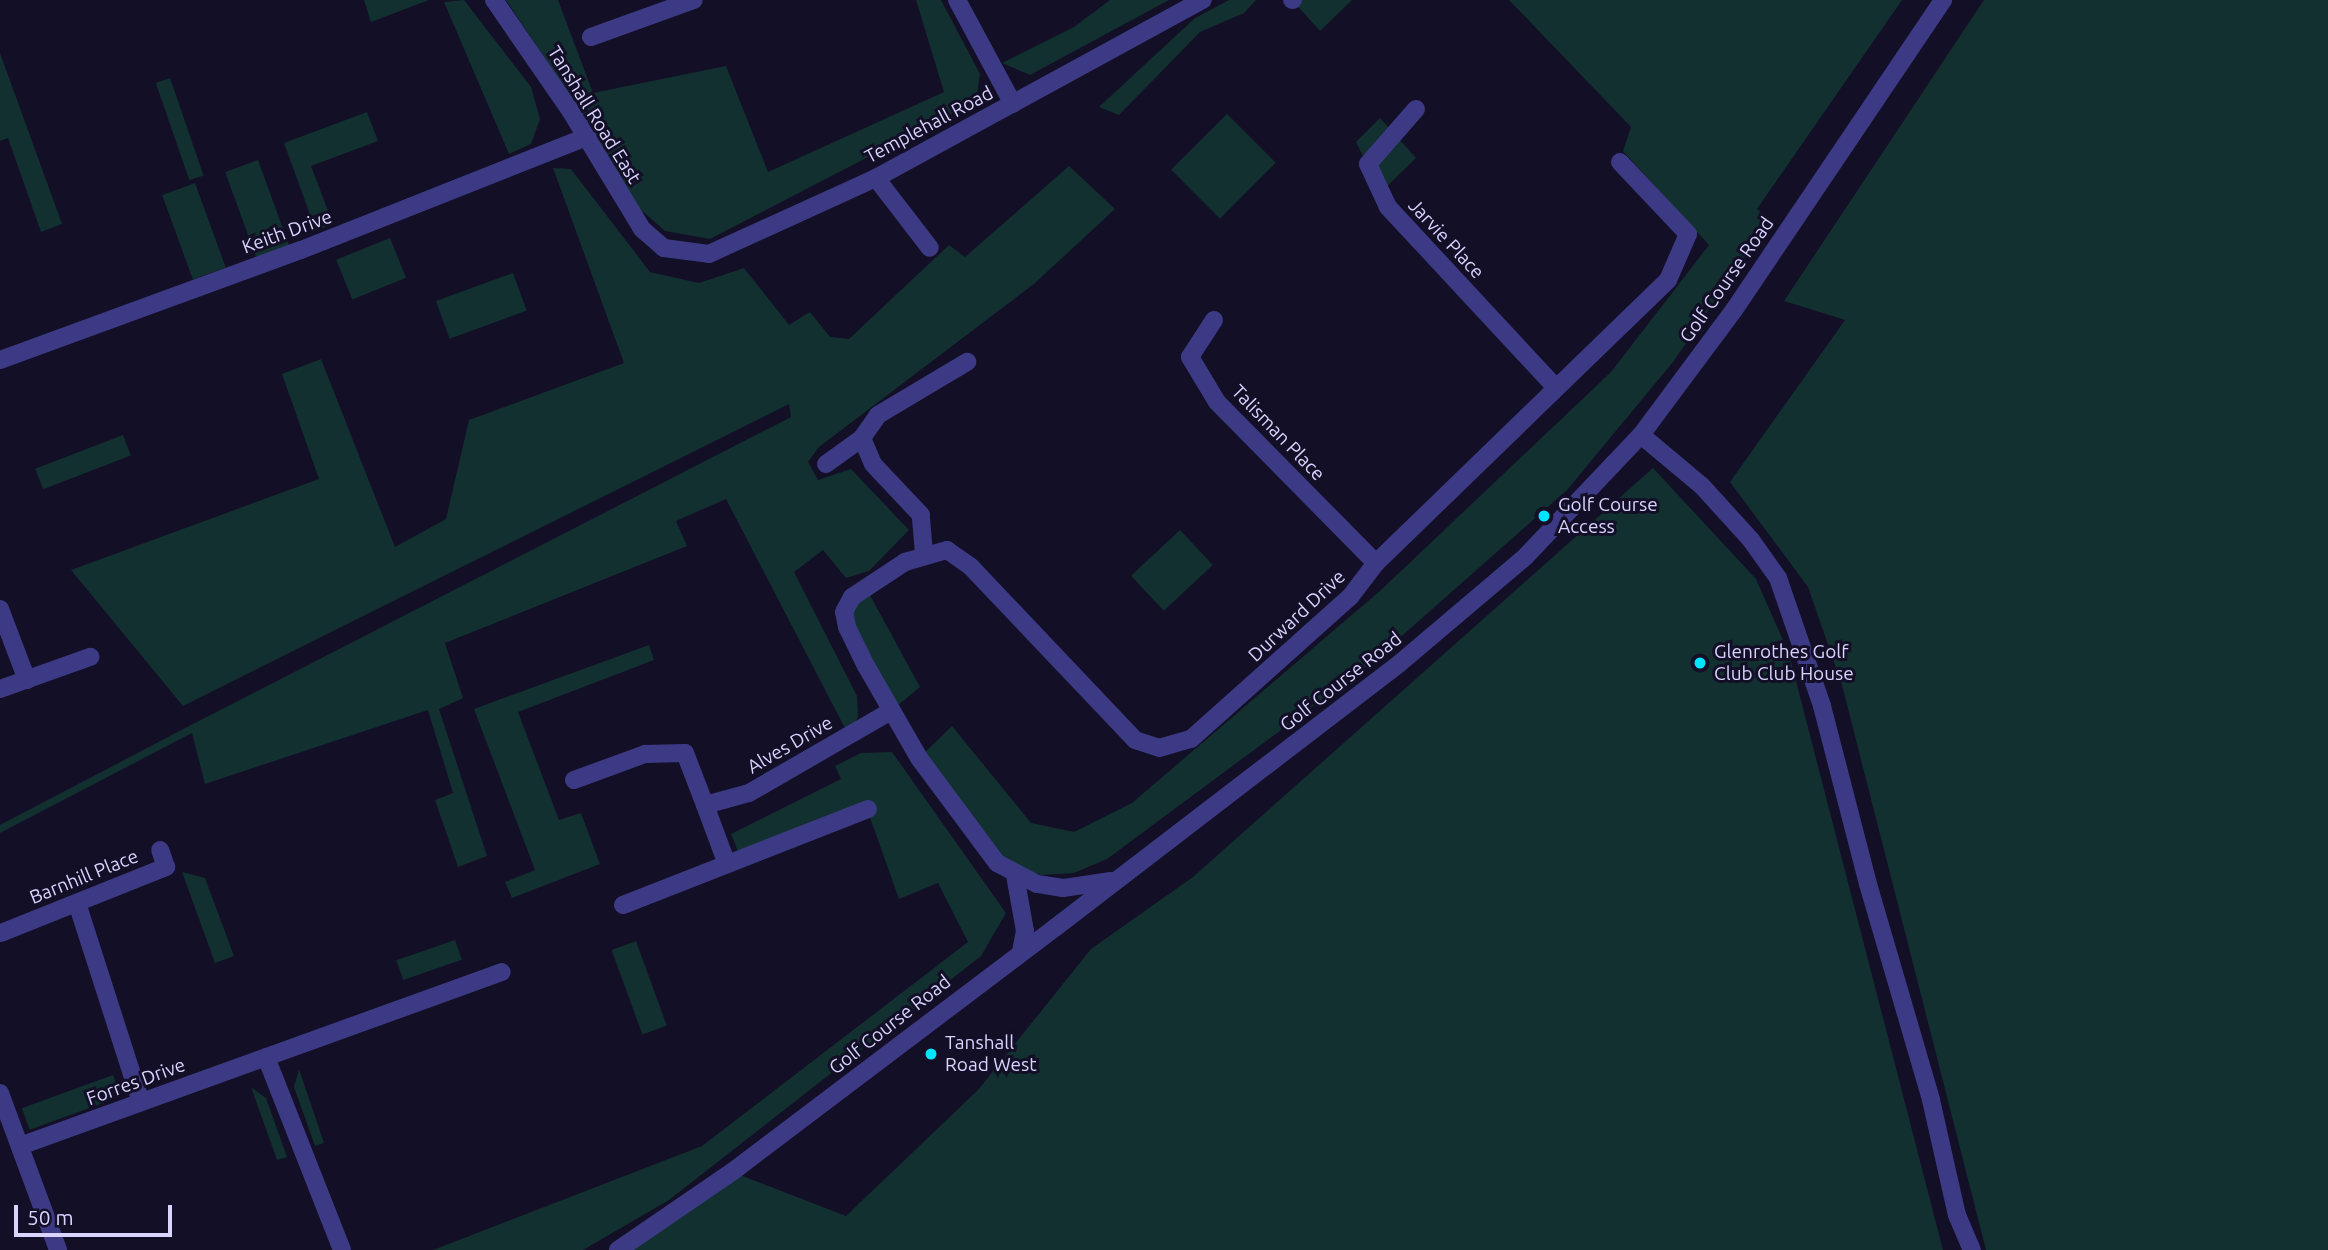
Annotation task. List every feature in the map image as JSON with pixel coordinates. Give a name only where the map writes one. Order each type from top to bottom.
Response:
[{"type":"street","name":"Tanshall Road East","points":[[494,0],[587,137],[642,229],[664,248]]},
{"type":"street","points":[[591,37],[694,0]]},
{"type":"street","points":[[957,0],[1013,104]]},
{"type":"street","name":"Templehall Road","points":[[664,248],[709,254],[876,178],[1203,0]]},
{"type":"street","name":"Golf Course Road","points":[[618,1250],[732,1172],[1118,880],[1469,608],[1551,531],[1641,435],[1741,299],[1943,0]]},
{"type":"street","name":"Jarvie Place","points":[[1416,109],[1368,164],[1388,208],[1556,387]]},
{"type":"street","name":"Keith Drive","points":[[0,360],[301,250],[587,137]]},
{"type":"street","name":"Durward Drive","points":[[924,553],[947,550],[960,557],[1135,740],[1159,748],[1191,739],[1350,597],[1376,563],[1668,280],[1688,234],[1620,162]]},
{"type":"street","points":[[876,178],[930,248]]},
{"type":"street","name":"Talisman Place","points":[[1214,320],[1189,357],[1217,402],[1376,563]]},
{"type":"street","points":[[825,464],[862,438],[878,415],[967,362]]},
{"type":"street","points":[[1641,435],[1702,486],[1751,540],[1777,578],[1822,706],[1868,884],[1931,1100],[1956,1215],[1972,1250]]},
{"type":"street","points":[[862,438],[873,464],[921,515],[924,553],[865,586],[844,612],[854,643],[891,711],[974,835],[997,863],[1015,875],[1063,888],[1118,880]]},
{"type":"street","points":[[0,609],[27,680]]},
{"type":"street","points":[[0,689],[90,657]]},
{"type":"street","name":"Alves Drive","points":[[705,805],[749,793],[891,711]]},
{"type":"street","points":[[574,780],[645,754],[685,753],[727,864]]},
{"type":"street","points":[[623,905],[867,809]]},
{"type":"street","name":"Barnhill Place","points":[[1,933],[166,867],[160,850]]},
{"type":"street","points":[[1015,875],[1025,931],[1021,952]]},
{"type":"street","points":[[77,903],[141,1102]]},
{"type":"street","name":"Forres Drive","points":[[20,1146],[502,972]]},
{"type":"street","points":[[267,1057],[341,1250]]},
{"type":"street","points":[[0,1093],[58,1250]]},
{"type":"green space","points":[[364,0],[429,0],[371,22]]},
{"type":"green space","points":[[464,0],[531,87],[540,119],[531,144],[509,154],[444,2]]},
{"type":"green space","points":[[506,0],[558,0],[593,93],[726,66],[768,172],[944,92],[916,0],[941,0],[980,74],[976,101],[710,239],[665,231],[632,202],[570,96]]},
{"type":"green space","points":[[1110,0],[1169,0],[1030,75],[1002,63],[1074,27]]},
{"type":"green space","points":[[1229,0],[1256,0],[1244,13],[1200,32],[1119,115],[1099,107],[1195,18]]},
{"type":"green space","points":[[1292,0],[1352,0],[1320,31]]},
{"type":"green space","points":[[1509,0],[1902,0],[1757,209],[1771,219],[1673,362],[1567,490],[1370,664],[1107,859],[1074,873],[1042,875],[1016,868],[987,843],[919,758],[952,726],[1031,823],[1074,832],[1132,803],[1381,590],[1611,372],[1709,245],[1623,151],[1631,127]]},
{"type":"green space","points":[[1984,0],[2328,0],[2328,1250],[1986,1250],[1842,685],[1808,587],[1730,482],[1845,320],[1784,301]]},
{"type":"green space","points":[[0,53],[62,224],[41,232],[8,138],[0,141]]},
{"type":"green space","points":[[170,78],[204,175],[189,180],[156,83]]},
{"type":"green space","points":[[367,112],[378,141],[311,166],[333,224],[316,231],[284,143]]},
{"type":"green space","points":[[1227,114],[1276,163],[1220,219],[1171,170]]},
{"type":"green space","points":[[1380,118],[1416,158],[1381,192],[1356,142]]},
{"type":"green space","points":[[258,160],[289,246],[256,257],[225,172]]},
{"type":"green space","points":[[1069,166],[1115,209],[1035,283],[819,447],[808,462],[818,480],[851,469],[909,530],[869,571],[846,578],[823,550],[794,572],[857,696],[858,717],[849,736],[726,499],[676,521],[687,546],[445,643],[463,698],[439,709],[487,856],[458,867],[435,800],[453,793],[428,710],[205,784],[192,733],[0,833],[0,825],[791,417],[789,404],[183,706],[71,570],[319,479],[282,374],[321,359],[395,547],[446,519],[469,420],[624,363],[553,168],[571,169],[650,272],[699,283],[744,268],[789,325],[810,312],[830,337],[849,339],[949,245],[965,257]]},
{"type":"green space","points":[[195,183],[226,268],[193,280],[162,195]]},
{"type":"green space","points":[[390,238],[406,278],[352,300],[336,260]]},
{"type":"green space","points":[[513,273],[527,311],[450,339],[436,301]]},
{"type":"green space","points":[[123,435],[131,456],[43,489],[35,469]]},
{"type":"green space","points":[[1653,468],[1756,579],[1789,654],[1943,1250],[618,1250],[732,1172],[846,1216],[978,1090],[1091,949],[1193,877]]},
{"type":"green space","points":[[1180,530],[1213,565],[1164,611],[1131,576]]},
{"type":"green space","points":[[865,586],[920,687],[891,711],[854,643],[852,597]]},
{"type":"green space","points":[[649,645],[654,660],[518,712],[559,820],[581,813],[600,864],[512,898],[505,882],[535,870],[474,709]]},
{"type":"green space","points":[[892,752],[1006,913],[981,956],[669,1200],[583,1250],[433,1250],[702,1146],[968,942],[938,883],[899,899],[867,809],[741,859],[731,834],[841,779],[835,766],[861,753]]},
{"type":"green space","points":[[182,872],[205,878],[234,956],[215,963]]},
{"type":"green space","points":[[455,940],[462,960],[403,980],[396,960]]},
{"type":"green space","points":[[636,941],[667,1026],[642,1034],[612,950]]},
{"type":"green space","points":[[299,1069],[324,1143],[315,1146],[294,1087]]},
{"type":"green space","points":[[113,1075],[121,1097],[30,1130],[22,1108]]},
{"type":"green space","points":[[251,1087],[266,1098],[287,1157],[277,1160]]},
{"type":"place","name":"Golf Course Access","points":[[1544,516]]},
{"type":"place","name":"Glenrothes Golf Club Club House","points":[[1700,663]]},
{"type":"place","name":"Tanshall Road West","points":[[931,1054]]}]
